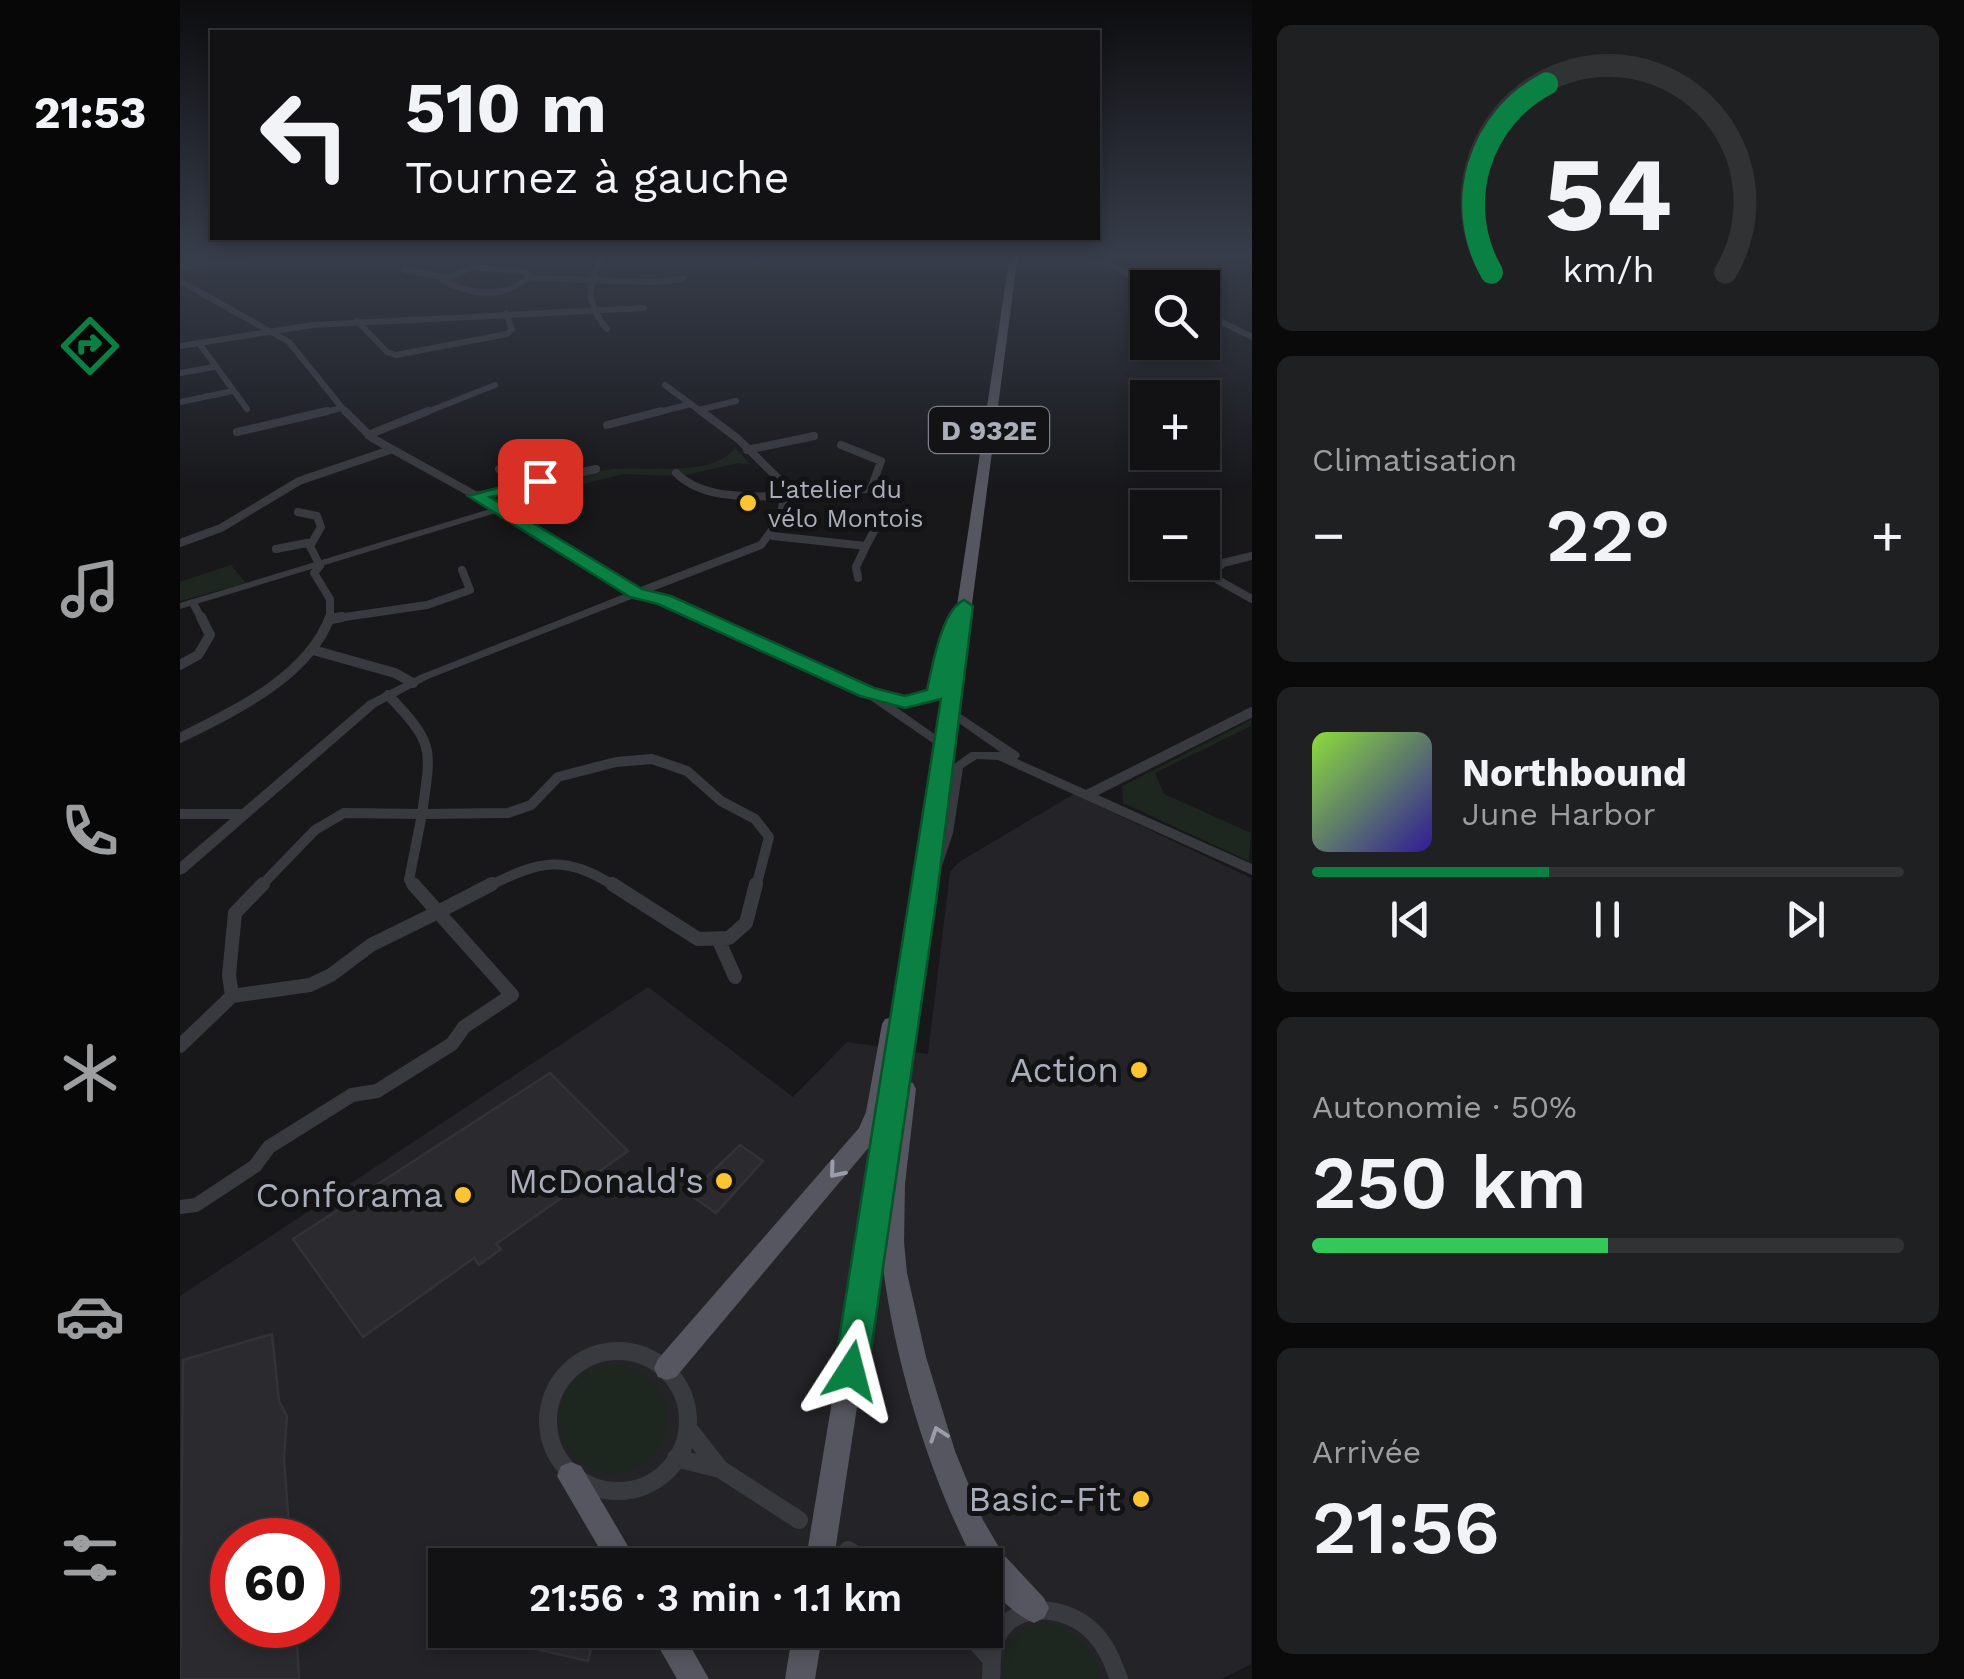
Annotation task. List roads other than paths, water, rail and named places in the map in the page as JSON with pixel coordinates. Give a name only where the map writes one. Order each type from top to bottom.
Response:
[{"type":"main road","name":"D 932E","points":[[823,1548],[922,910],[1003,332]]},
{"type":"main road","points":[[668,1368],[868,1133],[877,1112],[903,959],[922,910]]},
{"type":"main road","points":[[902,1038],[906,1075],[892,1206],[892,1246],[901,1304],[934,1423],[966,1513],[986,1555],[1008,1585],[1034,1608]]},
{"type":"main road","points":[[571,1476],[615,1548]]},
{"type":"main road","points":[[675,1648],[694,1679]]},
{"type":"street","points":[[180,346],[262,332]]},
{"type":"street","points":[[272,332],[298,351],[342,408],[368,435],[390,450],[500,508],[636,593],[664,600],[867,692],[905,702],[936,694],[946,645],[964,606]]},
{"type":"street","points":[[368,332],[386,352],[407,355],[508,332]]},
{"type":"street","points":[[199,343],[247,409]]},
{"type":"street","points":[[180,374],[214,367]]},
{"type":"street","points":[[665,384],[746,450],[786,494]]},
{"type":"street","points":[[368,435],[494,385]]},
{"type":"street","points":[[180,402],[233,391]]},
{"type":"street","points":[[607,425],[736,402]]},
{"type":"street","points":[[236,432],[342,408]]},
{"type":"street","points":[[746,450],[814,436]]},
{"type":"street","points":[[676,474],[700,492],[786,494],[872,489],[880,461],[841,445]]},
{"type":"street","points":[[530,447],[564,476]]},
{"type":"street","points":[[180,543],[221,528],[299,481],[390,450]]},
{"type":"street","points":[[500,469],[518,486]]},
{"type":"street","points":[[476,496],[596,469]]},
{"type":"street","points":[[773,536],[786,494]]},
{"type":"street","points":[[180,664],[198,655],[210,635],[186,605],[500,508]]},
{"type":"street","points":[[276,550],[312,542],[321,527],[317,516],[298,512]]},
{"type":"street","points":[[858,578],[856,567],[874,531]]},
{"type":"street","points":[[180,870],[357,715],[413,682],[748,552],[773,536],[866,546]]},
{"type":"street","points":[[312,542],[320,566]]},
{"type":"street","points":[[1252,556],[1223,563],[1214,572],[1224,584],[1252,598]]},
{"type":"street","points":[[180,738],[242,707],[314,650],[332,620],[331,601],[314,573],[320,566]]},
{"type":"street","points":[[332,620],[427,605],[470,590],[462,570]]},
{"type":"street","points":[[314,650],[395,673],[413,682]]},
{"type":"street","points":[[867,692],[944,746]]},
{"type":"street","points":[[180,1207],[196,1204],[240,1176],[255,1166],[268,1147],[352,1095],[377,1091],[452,1044],[464,1026],[512,995],[408,880],[431,752],[417,725],[388,696]]},
{"type":"street","points":[[950,710],[1027,766]]},
{"type":"street","points":[[1088,794],[1252,712]]},
{"type":"street","points":[[922,910],[946,833],[956,766],[968,757],[984,754],[1027,766],[1252,870]]},
{"type":"street","points":[[180,1046],[232,996],[310,984],[371,945],[517,872],[554,864],[582,866],[683,933],[719,941],[736,934],[746,923],[769,838],[755,818],[717,799],[705,784],[665,758],[645,756],[558,777],[546,784],[532,804],[511,814],[344,813],[315,830],[235,913],[232,996]]},
{"type":"street","points":[[180,814],[244,814]]},
{"type":"street","points":[[719,941],[735,978]]},
{"type":"street","points":[[627,1351],[648,1356],[668,1368],[685,1395],[688,1428],[676,1458],[663,1473],[626,1490],[587,1486],[571,1476],[558,1462],[547,1426],[550,1408],[566,1378],[590,1359],[627,1351]]},
{"type":"street","points":[[688,1428],[720,1469]]},
{"type":"street","points":[[676,1458],[720,1469],[799,1520]]},
{"type":"street","points":[[1003,1620],[1034,1608],[1065,1612],[1083,1621],[1110,1652],[1119,1679]]},
{"type":"place","name":"L'atelier du vélo Montois","points":[[748,503]]},
{"type":"place","name":"Action","points":[[1139,1070]]},
{"type":"place","name":"McDonald's","points":[[724,1181]]},
{"type":"place","name":"Conforama","points":[[463,1195]]},
{"type":"place","name":"Basic-Fit","points":[[1141,1499]]}]
